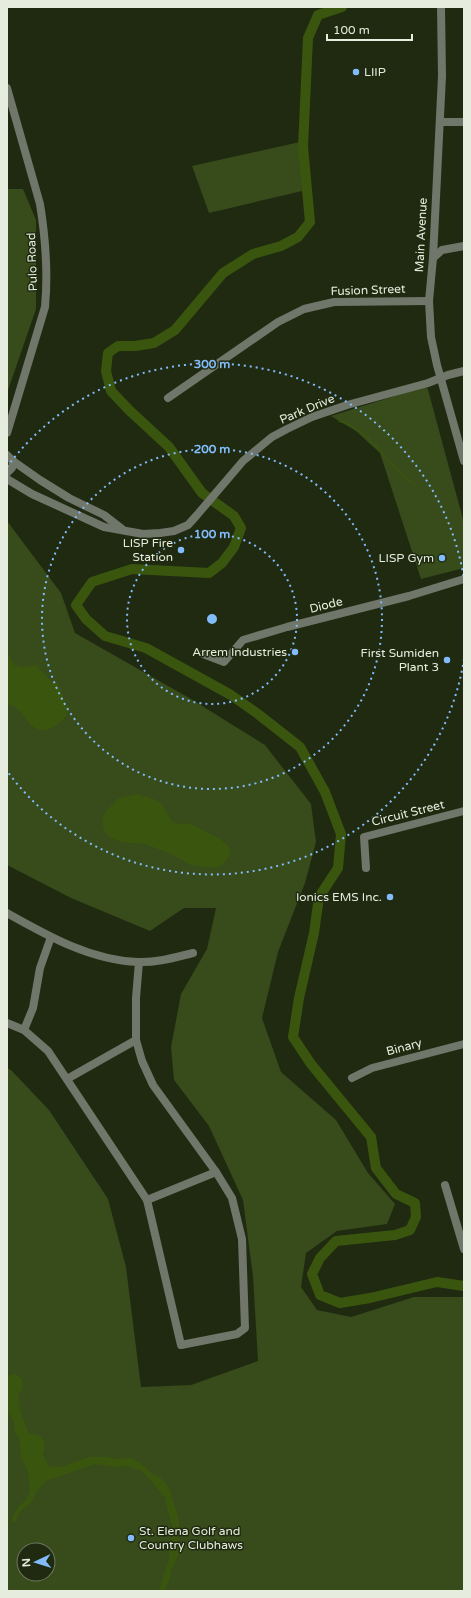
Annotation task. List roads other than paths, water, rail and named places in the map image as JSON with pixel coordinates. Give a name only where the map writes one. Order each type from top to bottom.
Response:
[{"type":"street","name":"Main Avenue","points":[[441,7],[442,76],[429,301],[431,336],[440,379],[464,461]]},
{"type":"street","name":"Pulo Road","points":[[7,88],[10,107],[40,204],[43,222],[46,294],[45,307],[7,434]]},
{"type":"street","points":[[440,122],[464,122]]},
{"type":"street","points":[[432,258],[442,250],[464,246]]},
{"type":"street","name":"Fusion Street","points":[[168,398],[278,322],[304,309],[334,302],[429,301]]},
{"type":"street","name":"Park Drive","points":[[7,479],[10,482],[104,527],[143,534],[174,531],[188,525],[243,461],[272,437],[312,417],[347,405],[464,371]]},
{"type":"street","name":"Park Drive","points":[[7,455],[13,462],[40,480],[69,498],[104,515],[122,530]]},
{"type":"street","points":[[7,473],[12,468],[13,462]]},
{"type":"street","points":[[28,490],[33,488],[40,480]]},
{"type":"street","name":"Diode","points":[[203,654],[224,662],[243,640],[287,627],[409,596],[464,579]]},
{"type":"street","name":"Circuit Street","points":[[366,868],[364,836],[464,811]]},
{"type":"street","points":[[7,913],[51,938],[94,955],[139,962],[169,959],[193,952]]},
{"type":"street","points":[[24,1030],[32,1008],[40,968],[51,938]]},
{"type":"street","points":[[7,1023],[24,1030],[48,1052],[147,1200],[181,1345],[236,1334],[245,1328],[242,1239],[232,1198],[216,1172],[152,1086],[142,1061],[136,1040],[136,998],[139,962]]},
{"type":"street","points":[[67,1079],[136,1040]]},
{"type":"street","name":"Binary","points":[[352,1078],[372,1068],[464,1044]]},
{"type":"street","points":[[147,1200],[216,1172]]},
{"type":"street","points":[[445,1185],[464,1249]]},
{"type":"waterway","points":[[342,7],[318,15],[308,38],[303,147],[310,222],[298,237],[281,246],[253,254],[223,273],[175,330],[154,343],[135,346],[118,346],[108,353],[106,371],[111,391],[169,447],[202,493],[234,516],[241,528],[234,547],[222,563],[209,573],[132,569],[92,582],[76,605],[86,619],[105,636],[146,648],[231,695],[300,747],[325,792],[341,834],[338,868],[319,897],[314,933],[299,998],[293,1037],[311,1064],[371,1137],[376,1168],[396,1194],[415,1203],[416,1217],[410,1230],[395,1235],[336,1241],[320,1258],[312,1274],[320,1295],[340,1303],[370,1298],[437,1282],[464,1286]]},
{"type":"waterway","points":[[339,421],[348,424],[365,435],[406,479],[414,483]]},
{"type":"place","name":"LIIP","points":[[356,72]]},
{"type":"place","name":"LISP Fire Station","points":[[181,550]]},
{"type":"place","name":"LISP Gym","points":[[442,558]]},
{"type":"place","name":"Arrem Industries","points":[[295,652]]},
{"type":"place","name":"First Sumiden Plant 3","points":[[447,660]]},
{"type":"place","name":"Ionics EMS Inc.","points":[[390,897]]},
{"type":"place","name":"St. Elena Golf and Country Clubhaws","points":[[131,1538]]}]
